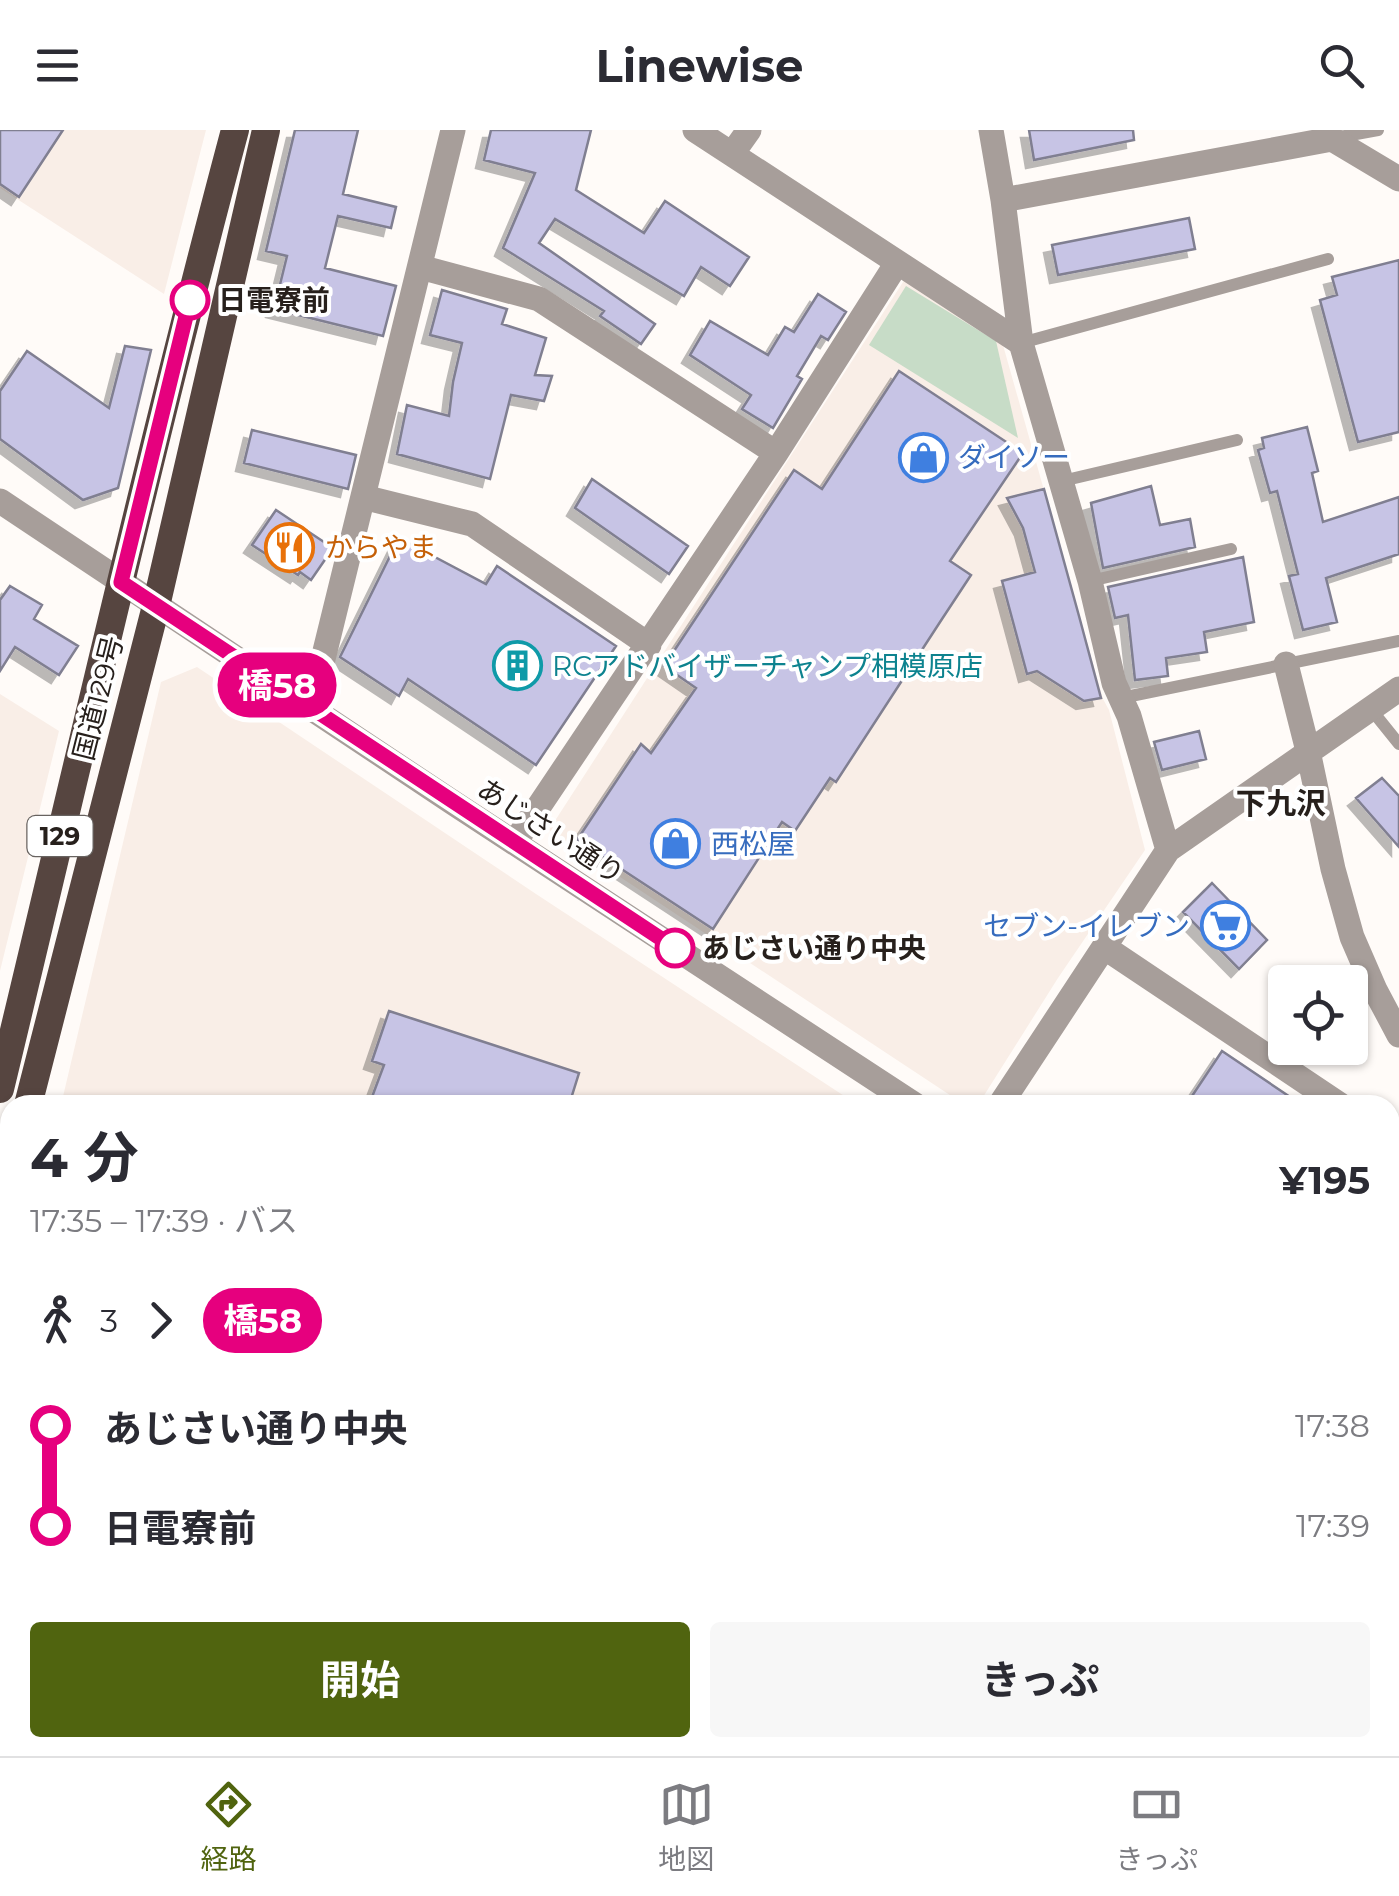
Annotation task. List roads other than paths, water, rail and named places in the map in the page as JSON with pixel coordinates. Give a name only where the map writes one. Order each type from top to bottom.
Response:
[{"type":"highway","name":"国道129号","points":[[0,1089],[121,582],[235,130]]},
{"type":"highway","name":"国道129号","points":[[31,1095],[156,606],[266,130]]},
{"type":"street","points":[[311,708],[454,130]]},
{"type":"street","points":[[694,130],[1021,343]]},
{"type":"street","points":[[732,154],[748,130]]},
{"type":"street","points":[[991,130],[1021,343],[1090,580],[1114,683],[1129,716],[1168,850]]},
{"type":"street","points":[[1003,200],[1288,138],[1332,139],[1399,179]]},
{"type":"street","points":[[515,842],[776,453],[897,263]]},
{"type":"street","points":[[420,268],[539,299],[776,453]]},
{"type":"street","points":[[363,496],[472,524],[649,645]]},
{"type":"street","points":[[0,502],[121,582]]},
{"type":"street","name":"あじさい通り","points":[[121,582],[900,1095]]},
{"type":"street","points":[[1286,664],[1332,869],[1352,937],[1399,1035]]},
{"type":"street","points":[[1007,1095],[1168,850],[1399,689]]},
{"type":"street","points":[[1104,947],[1325,1095]]},
{"type":"lane","points":[[1332,139],[1378,130]]},
{"type":"lane","points":[[1021,343],[1328,258]]},
{"type":"lane","points":[[1062,482],[1237,440]]},
{"type":"lane","points":[[1090,580],[1231,549]]},
{"type":"lane","points":[[1121,698],[1399,641]]},
{"type":"lane","points":[[1370,708],[1399,744]]},
{"type":"place","name":"日電寮前","points":[[190,300]]},
{"type":"place","name":"ダイソー","points":[[923,457]]},
{"type":"place","name":"からやま","points":[[290,547]]},
{"type":"place","name":"RCアドバイザーチャンプ相模原店","points":[[517,666]]},
{"type":"place","name":"西松屋","points":[[676,844]]},
{"type":"place","name":"セブン-イレブン","points":[[1225,926]]},
{"type":"place","name":"あじさい通り中央","points":[[675,948]]},
{"type":"district","name":"下九沢","points":[[1281,804]]}]
